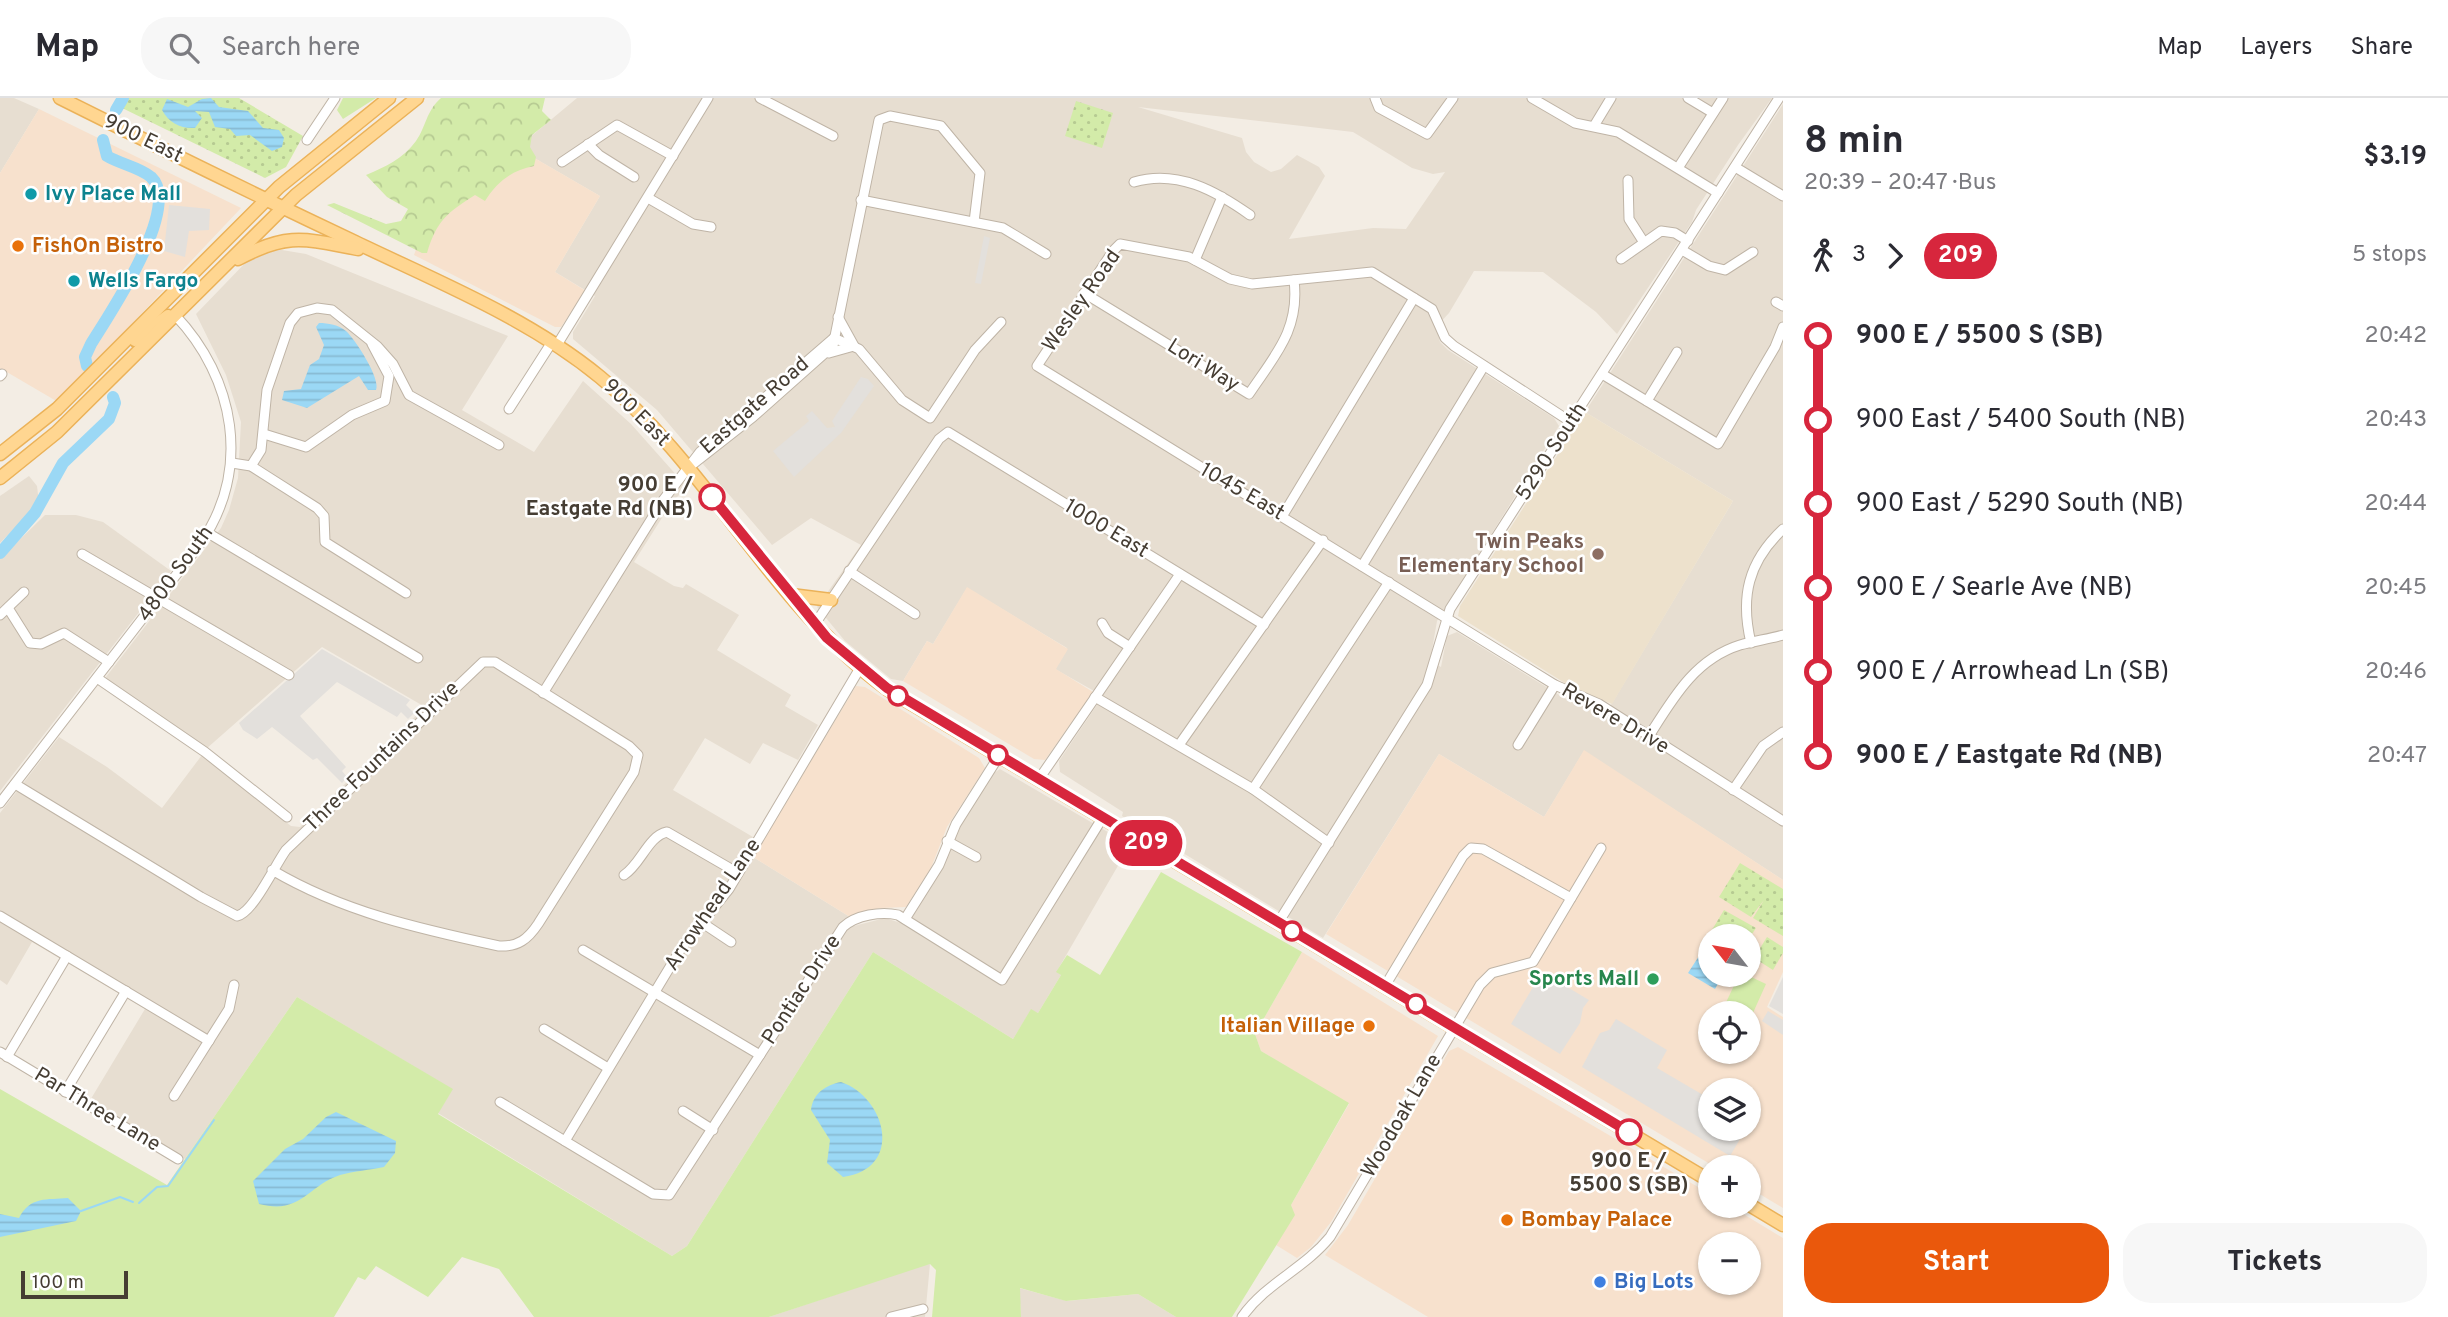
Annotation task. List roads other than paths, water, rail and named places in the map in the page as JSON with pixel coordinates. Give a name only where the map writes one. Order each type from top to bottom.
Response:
[{"type":"main road","name":"900 East","points":[[60,98],[376,252],[554,344],[621,395],[688,468],[815,624],[860,668],[901,698],[1698,1174]]},
{"type":"main road","points":[[0,454],[45,420],[266,199],[389,98]]},
{"type":"main road","points":[[0,478],[57,432],[283,207],[366,136],[417,98]]},
{"type":"main road","points":[[225,265],[264,245],[286,239],[302,239],[376,252]]},
{"type":"main road","points":[[175,315],[178,300],[214,250]]},
{"type":"main road","points":[[117,349],[138,339],[163,318],[175,315]]},
{"type":"main road","points":[[791,595],[831,600]]},
{"type":"main road","points":[[1761,1212],[1783,1225]]},
{"type":"street","points":[[307,140],[335,98]]},
{"type":"street","points":[[509,409],[648,198],[708,98]]},
{"type":"street","points":[[760,98],[833,136]]},
{"type":"street","points":[[1375,98],[1379,107],[1427,134],[1452,98]]},
{"type":"street","points":[[1532,98],[1566,118],[1618,132],[1718,193]]},
{"type":"street","points":[[1594,126],[1611,98]]},
{"type":"street","points":[[1688,98],[1713,113]]},
{"type":"street","points":[[1678,168],[1723,98]]},
{"type":"street","name":"5290 South","points":[[1278,923],[1427,685],[1436,665],[1446,618],[1781,98]]},
{"type":"street","name":"Eastgate Road","points":[[829,352],[877,125],[881,118],[890,116],[941,125],[980,173],[974,222]]},
{"type":"street","points":[[562,162],[619,125],[673,156]]},
{"type":"street","points":[[588,144],[599,155],[634,177]]},
{"type":"street","points":[[1735,167],[1783,195]]},
{"type":"street","points":[[1134,182],[1158,177],[1202,186],[1250,215]]},
{"type":"street","points":[[1629,180],[1628,214],[1632,227],[1643,241]]},
{"type":"street","points":[[1195,260],[1222,197]]},
{"type":"street","points":[[648,198],[690,222],[711,227]]},
{"type":"street","points":[[861,200],[1007,230],[1046,254]]},
{"type":"street","points":[[1620,259],[1643,241],[1664,230],[1688,241]]},
{"type":"street","name":"Wesley Road","points":[[1037,366],[1084,293],[1120,244],[1195,260],[1230,279],[1247,283],[1365,271],[1414,298],[1436,315],[1448,341],[1572,422]]},
{"type":"street","points":[[1682,250],[1709,266],[1725,270],[1753,252]]},
{"type":"street","name":"Lori Way","points":[[1084,293],[1249,394],[1291,329],[1296,305],[1294,280]]},
{"type":"street","points":[[1283,515],[1414,298]]},
{"type":"street","points":[[251,466],[261,450],[267,390],[293,316],[317,308],[332,310],[372,343],[393,364],[410,395],[499,445]]},
{"type":"street","name":"4800 South","points":[[0,803],[208,533],[221,506],[232,463],[231,425],[223,392],[201,347],[175,315]]},
{"type":"street","points":[[838,317],[854,346],[902,400],[930,418],[975,350],[1001,322]]},
{"type":"street","points":[[1602,374],[1718,444],[1776,347],[1783,327]]},
{"type":"street","points":[[834,338],[854,346]]},
{"type":"street","name":"Eastgate Road","points":[[688,468],[700,453],[834,338]]},
{"type":"street","points":[[264,434],[306,447],[352,415],[384,401],[389,376],[372,343]]},
{"type":"street","name":"Eastgate Road","points":[[688,468],[829,352],[854,346]]},
{"type":"street","points":[[1647,401],[1677,352]]},
{"type":"street","name":"1045 East","points":[[1037,366],[1283,515],[1446,618]]},
{"type":"street","points":[[1362,566],[1485,366]]},
{"type":"street","name":"1000 East","points":[[849,571],[868,548],[939,439],[948,432],[1264,625]]},
{"type":"street","points":[[232,463],[251,466],[317,508],[324,516],[326,542],[406,593]]},
{"type":"street","points":[[543,692],[664,499],[688,468]]},
{"type":"street","points":[[1751,643],[1745,610],[1748,582],[1759,556],[1783,529]]},
{"type":"street","points":[[208,533],[418,658]]},
{"type":"street","points":[[1178,745],[1323,540]]},
{"type":"street","points":[[82,554],[289,675]]},
{"type":"street","points":[[815,624],[849,571],[915,614]]},
{"type":"street","points":[[1039,779],[1180,574]]},
{"type":"street","points":[[1253,789],[1389,582]]},
{"type":"street","points":[[24,592],[4,611],[30,643],[41,644],[64,633],[110,663]]},
{"type":"street","name":"Revere Drive","points":[[1446,618],[1555,685],[1599,704],[1783,821]]},
{"type":"street","points":[[1102,623],[1108,633],[1130,647]]},
{"type":"street","points":[[1649,736],[1676,693],[1696,671],[1721,653],[1783,635]]},
{"type":"street","name":"Three Fountains Drive","points":[[15,784],[231,914],[245,913],[272,870],[298,839],[480,663],[495,662],[629,746],[638,760],[634,772],[538,924],[525,940],[512,945],[499,946],[378,918],[317,895],[272,870]]},
{"type":"street","name":"Arrowhead Lane","points":[[565,1141],[654,992],[738,873],[860,668]]},
{"type":"street","points":[[97,678],[205,752],[287,817]]},
{"type":"street","points":[[1518,745],[1555,685]]},
{"type":"street","points":[[1095,697],[1253,789],[1329,843]]},
{"type":"street","points":[[1733,790],[1763,746],[1783,732]]},
{"type":"street","points":[[999,756],[947,841],[936,870],[905,919],[1002,980],[1103,817]]},
{"type":"street","points":[[624,875],[637,867],[657,835],[667,831],[738,873]]},
{"type":"street","points":[[947,841],[975,858]]},
{"type":"street","points":[[1385,986],[1465,853],[1473,848],[1481,848],[1571,898]]},
{"type":"street","name":"Woodoak Lane","points":[[1242,1317],[1261,1293],[1311,1257],[1330,1237],[1480,985],[1492,974],[1533,962],[1601,848]]},
{"type":"street","name":"Pontiac Drive","points":[[565,1141],[653,1194],[666,1196],[675,1188],[843,927],[855,919],[886,913],[905,919]]},
{"type":"street","points":[[0,916],[209,1041]]},
{"type":"street","points":[[701,922],[731,942]]},
{"type":"street","points":[[583,950],[760,1055]]},
{"type":"street","name":"Par Three Lane","points":[[67,956],[4,1054],[178,1159]]},
{"type":"street","points":[[174,1096],[231,1004],[234,985]]},
{"type":"street","points":[[65,1092],[126,991]]},
{"type":"street","points":[[544,1029],[608,1068]]},
{"type":"street","points":[[500,1102],[565,1141]]},
{"type":"street","points":[[683,1111],[713,1129]]},
{"type":"street","points":[[891,1317],[923,1308]]},
{"type":"water","points":[[211,98],[219,107],[248,111],[263,128],[279,130],[284,138],[282,147],[272,151],[250,135],[236,136],[230,129],[215,127],[209,112],[195,111],[202,118],[195,128],[190,128],[172,122],[162,110],[167,99],[188,107],[202,99]]},
{"type":"water","points":[[319,323],[337,326],[350,335],[375,377],[376,390],[368,390],[359,376],[307,408],[282,400],[284,391],[301,389],[310,365],[319,359],[324,345],[316,327]]},
{"type":"water","points":[[1698,958],[1698,979],[1688,973]]},
{"type":"water","points":[[841,1082],[857,1090],[869,1102],[878,1117],[882,1132],[881,1148],[875,1161],[862,1171],[843,1177],[827,1163],[830,1140],[811,1110],[814,1099],[821,1091]]},
{"type":"water","points":[[336,1112],[396,1141],[395,1153],[384,1167],[340,1175],[285,1206],[259,1204],[253,1181],[285,1149],[303,1139],[326,1117]]},
{"type":"water","points":[[68,1198],[81,1211],[76,1221],[0,1237],[0,1214],[19,1218],[28,1206],[34,1203],[46,1199]]},
{"type":"waterway","points":[[116,110],[123,98]]},
{"type":"waterway","points":[[87,366],[85,357],[126,287],[151,236],[158,212],[158,192],[151,177],[107,156],[103,140]]},
{"type":"waterway","points":[[0,553],[35,513],[63,463],[109,419],[115,403],[113,397]]},
{"type":"waterway","points":[[139,1203],[157,1187],[168,1186],[214,1120]]},
{"type":"waterway","points":[[81,1211],[120,1197],[133,1202]]},
{"type":"place","name":"Ivy Place Mall","points":[[31,194]]},
{"type":"place","name":"FishOn Bistro","points":[[18,246]]},
{"type":"place","name":"Wells Fargo","points":[[74,281]]},
{"type":"place","name":"900 E / Eastgate Rd (NB)","points":[[712,497]]},
{"type":"place","name":"Twin Peaks Elementary School","points":[[1598,554]]},
{"type":"place","name":"Sports Mall","points":[[1653,979]]},
{"type":"place","name":"Italian Village","points":[[1369,1026]]},
{"type":"place","name":"900 E / 5500 S (SB)","points":[[1629,1132]]},
{"type":"place","name":"Bombay Palace","points":[[1507,1220]]},
{"type":"place","name":"Big Lots","points":[[1600,1282]]}]
